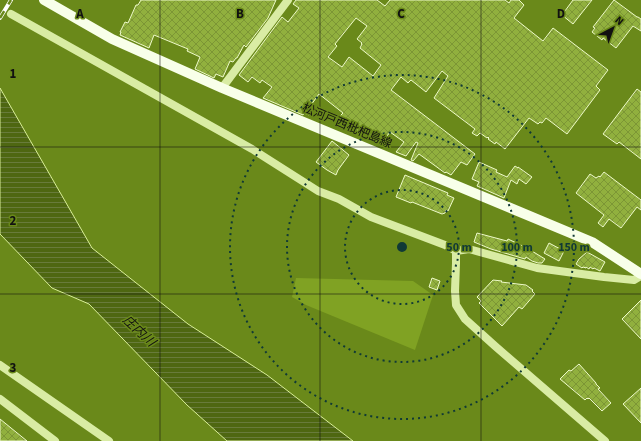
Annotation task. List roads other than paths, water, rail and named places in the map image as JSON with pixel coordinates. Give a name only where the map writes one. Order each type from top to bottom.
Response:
[{"type":"main road","name":"松河戸西枇杷島線","points":[[44,0],[112,39],[222,88],[592,242],[641,275]]},
{"type":"street","points":[[222,88],[288,0]]},
{"type":"street","points":[[11,14],[252,149],[318,191],[371,217],[445,245],[456,251],[469,249],[537,268],[571,273],[634,280],[641,275]]},
{"type":"street","points":[[456,251],[454,291],[456,305],[465,319],[605,441]]},
{"type":"street","points":[[0,365],[109,441]]},
{"type":"street","points":[[0,399],[55,441]]},
{"type":"water","name":"庄内川","points":[[0,88],[92,248],[188,324],[267,375],[353,441],[227,441],[187,405],[89,304],[52,288],[0,234]]},
{"type":"railway","points":[[0,18],[11,0]]}]
